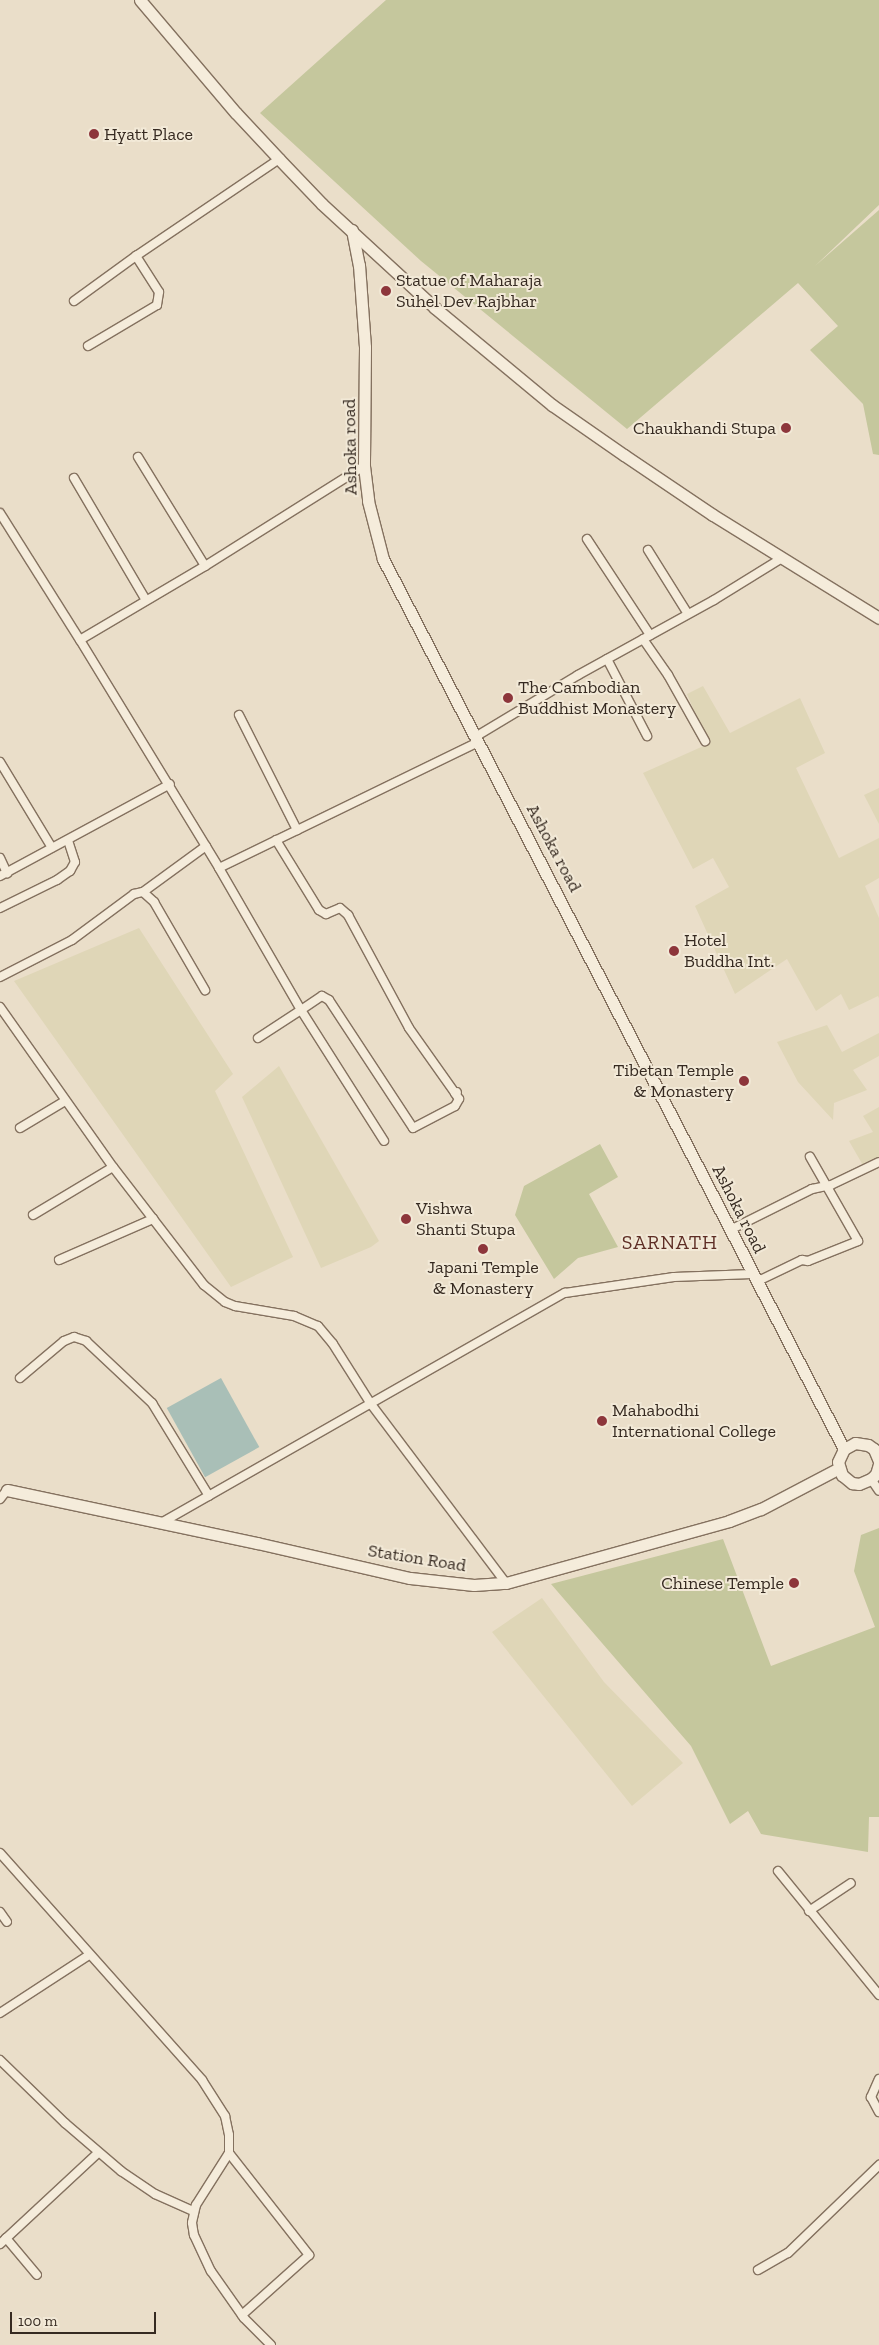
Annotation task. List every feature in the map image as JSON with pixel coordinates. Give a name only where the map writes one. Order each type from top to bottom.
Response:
[{"type":"street","points":[[140,0],[236,113],[279,160],[322,204],[435,308],[552,405],[713,515],[879,618]]},
{"type":"street","points":[[74,301],[136,256],[279,160]]},
{"type":"street","name":"Ashoka road","points":[[352,230],[360,265],[365,347],[364,466],[368,501],[383,559],[844,1449]]},
{"type":"street","points":[[88,346],[157,305],[160,299],[159,292],[136,256]]},
{"type":"street","points":[[138,457],[205,566]]},
{"type":"street","points":[[80,640],[205,566],[364,466]]},
{"type":"street","points":[[74,478],[146,600]]},
{"type":"street","points":[[0,513],[170,784],[301,1010],[384,1141]]},
{"type":"street","points":[[587,539],[647,637],[705,741]]},
{"type":"street","points":[[648,550],[688,614]]},
{"type":"street","points":[[220,868],[477,740],[607,659],[688,614],[782,558]]},
{"type":"street","points":[[607,659],[647,736]]},
{"type":"street","points":[[239,714],[297,830]]},
{"type":"street","points":[[0,762],[52,848]]},
{"type":"street","points":[[0,858],[3,874],[170,784]]},
{"type":"street","points":[[0,908],[57,880],[70,871],[75,862],[68,840]]},
{"type":"street","points":[[258,1038],[322,996],[328,1000],[413,1128],[455,1106],[460,1099],[409,1028],[348,915],[340,908],[326,914],[319,910],[276,840]]},
{"type":"street","points":[[0,977],[72,940],[134,894],[143,892],[206,846]]},
{"type":"street","points":[[143,892],[154,902],[205,990]]},
{"type":"street","points":[[0,1007],[64,1101],[204,1285],[225,1302],[235,1306],[294,1316],[318,1326],[371,1404],[506,1583]]},
{"type":"street","points":[[20,1128],[64,1101]]},
{"type":"street","points":[[161,1524],[565,1293],[674,1277],[754,1278],[802,1260],[808,1261],[858,1241],[810,1156]]},
{"type":"street","points":[[730,1230],[812,1189],[826,1186],[879,1162]]},
{"type":"street","points":[[32,1215],[113,1167]]},
{"type":"street","points":[[59,1260],[153,1219]]},
{"type":"street","points":[[20,1378],[64,1340],[74,1337],[86,1341],[152,1403],[209,1496]]},
{"type":"street","points":[[855,1443],[868,1445],[874,1449],[879,1462],[879,1468],[872,1479],[866,1483],[852,1483],[842,1475],[838,1468],[840,1455],[844,1449],[855,1443]]},
{"type":"street","name":"Station Road","points":[[4,1495],[257,1542],[410,1578],[474,1585],[506,1583],[729,1521],[761,1509],[838,1468]]},
{"type":"street","points":[[872,1479],[879,1491]]},
{"type":"street","points":[[0,1853],[206,2086],[224,2116],[229,2134],[229,2153],[193,2211],[194,2235],[211,2271],[242,2315],[270,2345]]},
{"type":"street","points":[[778,1871],[879,1995]]},
{"type":"street","points":[[809,1911],[851,1883]]},
{"type":"street","points":[[0,1912],[7,1922]]},
{"type":"street","points":[[0,2013],[89,1955]]},
{"type":"street","points":[[1,2064],[98,2153],[144,2188],[193,2211]]},
{"type":"street","points":[[879,2079],[870,2098],[879,2112]]},
{"type":"street","points":[[37,2275],[3,2241],[98,2153]]},
{"type":"street","points":[[229,2153],[309,2255],[242,2315]]},
{"type":"street","points":[[758,2270],[788,2253],[879,2165]]},
{"type":"shaded area","points":[[703,686],[730,733],[800,698],[825,753],[796,768],[839,858],[879,838],[879,878],[865,886],[879,918],[879,998],[878,996],[849,1010],[841,994],[816,1011],[787,959],[735,994],[695,906],[729,887],[713,858],[693,869],[643,773],[708,744],[687,694]]},
{"type":"shaded area","points":[[879,788],[879,824],[864,795]]},
{"type":"shaded area","points":[[139,928],[233,1074],[215,1091],[293,1257],[231,1287],[14,981]]},
{"type":"shaded area","points":[[827,1025],[842,1052],[879,1033],[879,1056],[853,1070],[867,1090],[834,1103],[833,1120],[798,1082],[777,1042]]},
{"type":"shaded area","points":[[279,1066],[379,1241],[371,1247],[321,1268],[242,1097]]},
{"type":"shaded area","points":[[879,1107],[879,1159],[864,1167],[849,1141],[873,1132],[863,1116]]},
{"type":"shaded area","points":[[542,1598],[604,1682],[683,1763],[632,1806],[492,1632]]},
{"type":"green space","points":[[386,0],[879,0],[879,205],[815,266],[879,210],[879,455],[873,454],[863,404],[810,350],[838,326],[798,283],[627,429],[421,261],[260,113]]},
{"type":"green space","points":[[600,1144],[618,1177],[589,1194],[618,1247],[578,1258],[554,1279],[515,1215],[524,1186]]},
{"type":"green space","points":[[879,1528],[879,1817],[869,1817],[868,1852],[761,1834],[748,1811],[730,1824],[691,1746],[551,1584],[723,1539],[771,1666],[875,1627],[854,1571],[861,1535]]},
{"type":"water","points":[[221,1378],[259,1447],[205,1477],[167,1408]]},
{"type":"place","name":"Hyatt Place","points":[[94,134]]},
{"type":"place","name":"Statue of Maharaja Suhel Dev Rajbhar","points":[[386,291]]},
{"type":"place","name":"Chaukhandi Stupa","points":[[786,428]]},
{"type":"place","name":"The Cambodian Buddhist Monastery","points":[[508,698]]},
{"type":"place","name":"Hotel Buddha Int.","points":[[674,951]]},
{"type":"place","name":"Tibetan Temple & Monastery","points":[[744,1081]]},
{"type":"place","name":"Vishwa Shanti Stupa","points":[[406,1219]]},
{"type":"place","name":"Japani Temple & Monastery","points":[[483,1249]]},
{"type":"place","name":"Mahabodhi International College","points":[[602,1421]]},
{"type":"place","name":"Chinese Temple","points":[[794,1583]]},
{"type":"district","name":"SARNATH","points":[[670,1242]]}]
